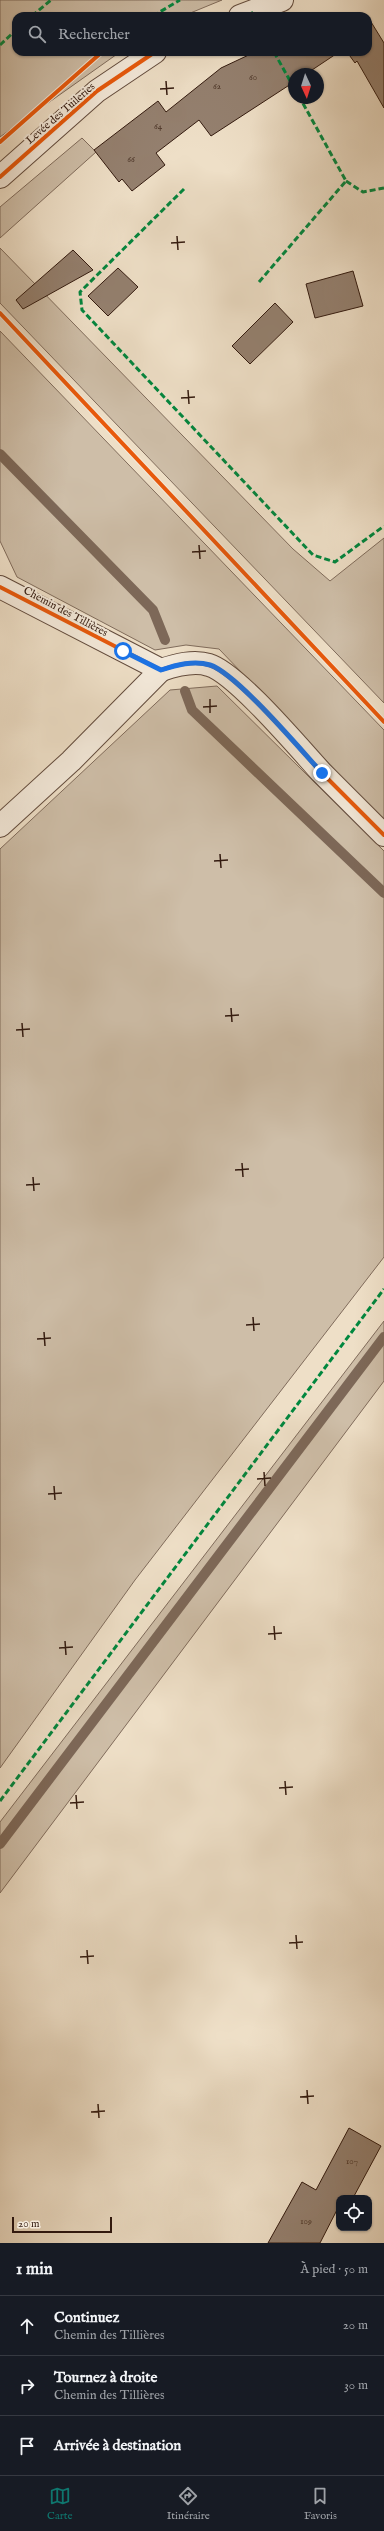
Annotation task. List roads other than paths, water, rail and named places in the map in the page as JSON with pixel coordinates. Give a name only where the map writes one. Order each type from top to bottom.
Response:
[{"type":"street","points":[[250,12],[282,0]]},
{"type":"street","name":"Levée des Tuileries","points":[[0,178],[97,91],[149,56]]},
{"type":"street","name":"Chemin des Tillières","points":[[0,587],[161,670]]},
{"type":"street","points":[[0,826],[145,689],[161,670],[180,664],[196,663],[209,664],[219,669],[255,702],[384,835]]},
{"type":"waterway","points":[[0,454],[153,610],[165,640]]},
{"type":"waterway","points":[[185,691],[192,710],[384,893]]},
{"type":"waterway","points":[[0,1844],[384,1337]]}]
